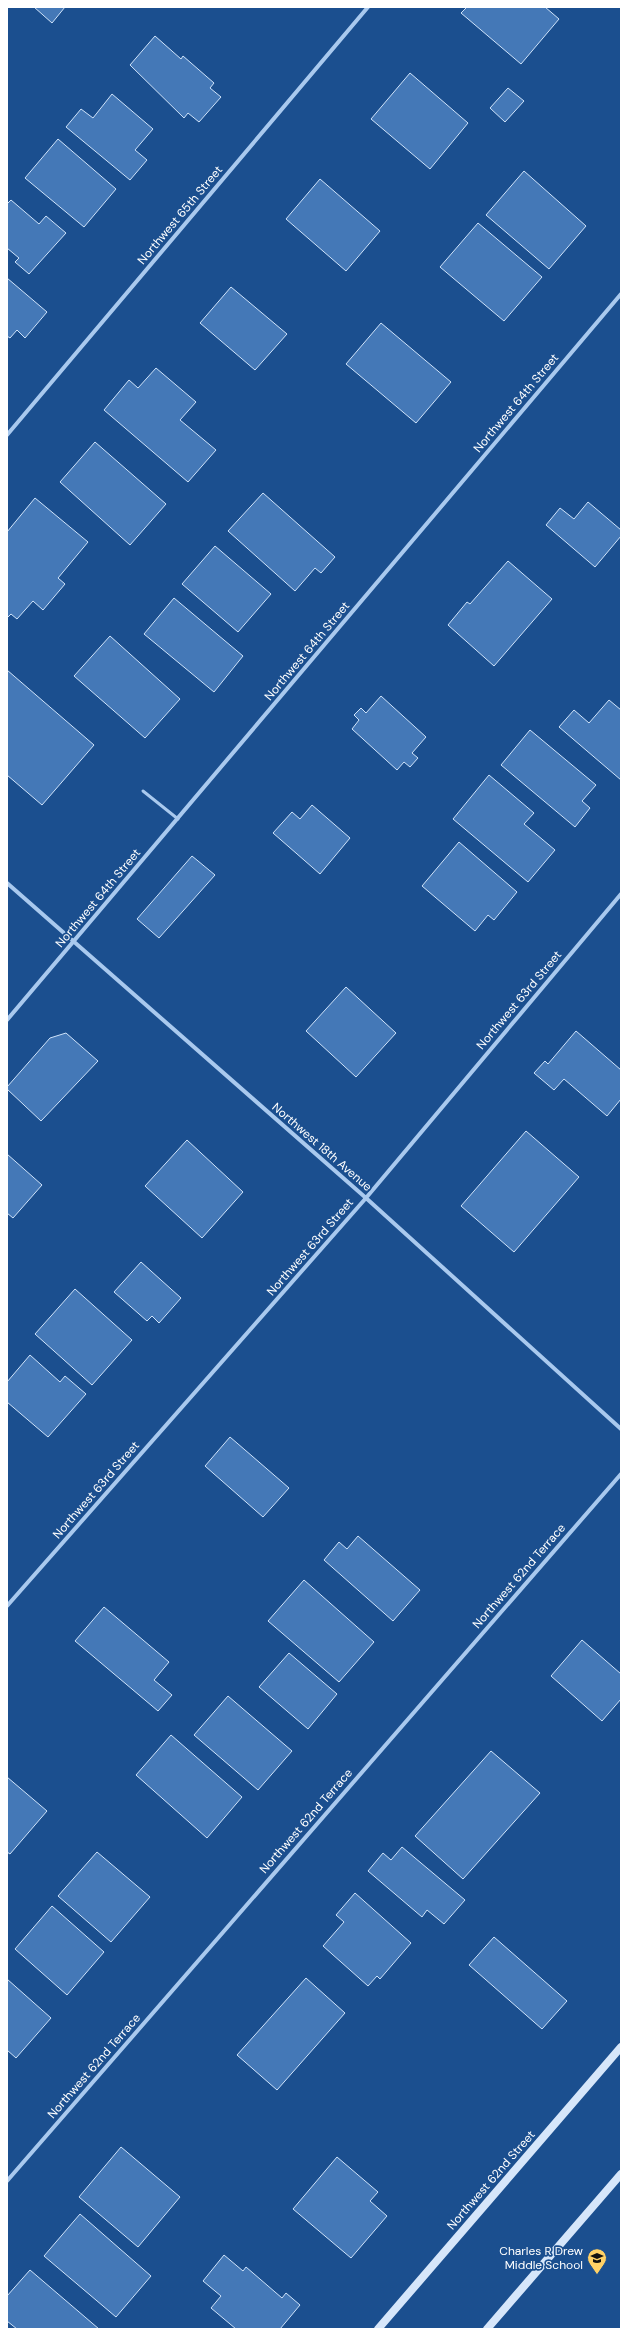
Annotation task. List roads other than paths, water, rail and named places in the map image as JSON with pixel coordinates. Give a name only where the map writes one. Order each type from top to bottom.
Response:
[{"type":"main road","name":"Northwest 62nd Street","points":[[378,2329],[621,2047]]},
{"type":"main road","points":[[487,2329],[621,2174]]},
{"type":"street","name":"Northwest 65th Street","points":[[7,435],[368,7]]},
{"type":"street","name":"Northwest 64th Street","points":[[7,1020],[621,294]]},
{"type":"street","name":"Northwest 18th Avenue","points":[[7,883],[73,943],[366,1198],[621,1429]]},
{"type":"street","name":"Northwest 63rd Street","points":[[7,1606],[366,1198],[621,894]]},
{"type":"street","name":"Northwest 62nd Terrace","points":[[7,2181],[621,1474]]},
{"type":"lane","points":[[143,791],[178,818]]},
{"type":"place","name":"Charles R Drew Middle School","points":[[597,2275]]}]
